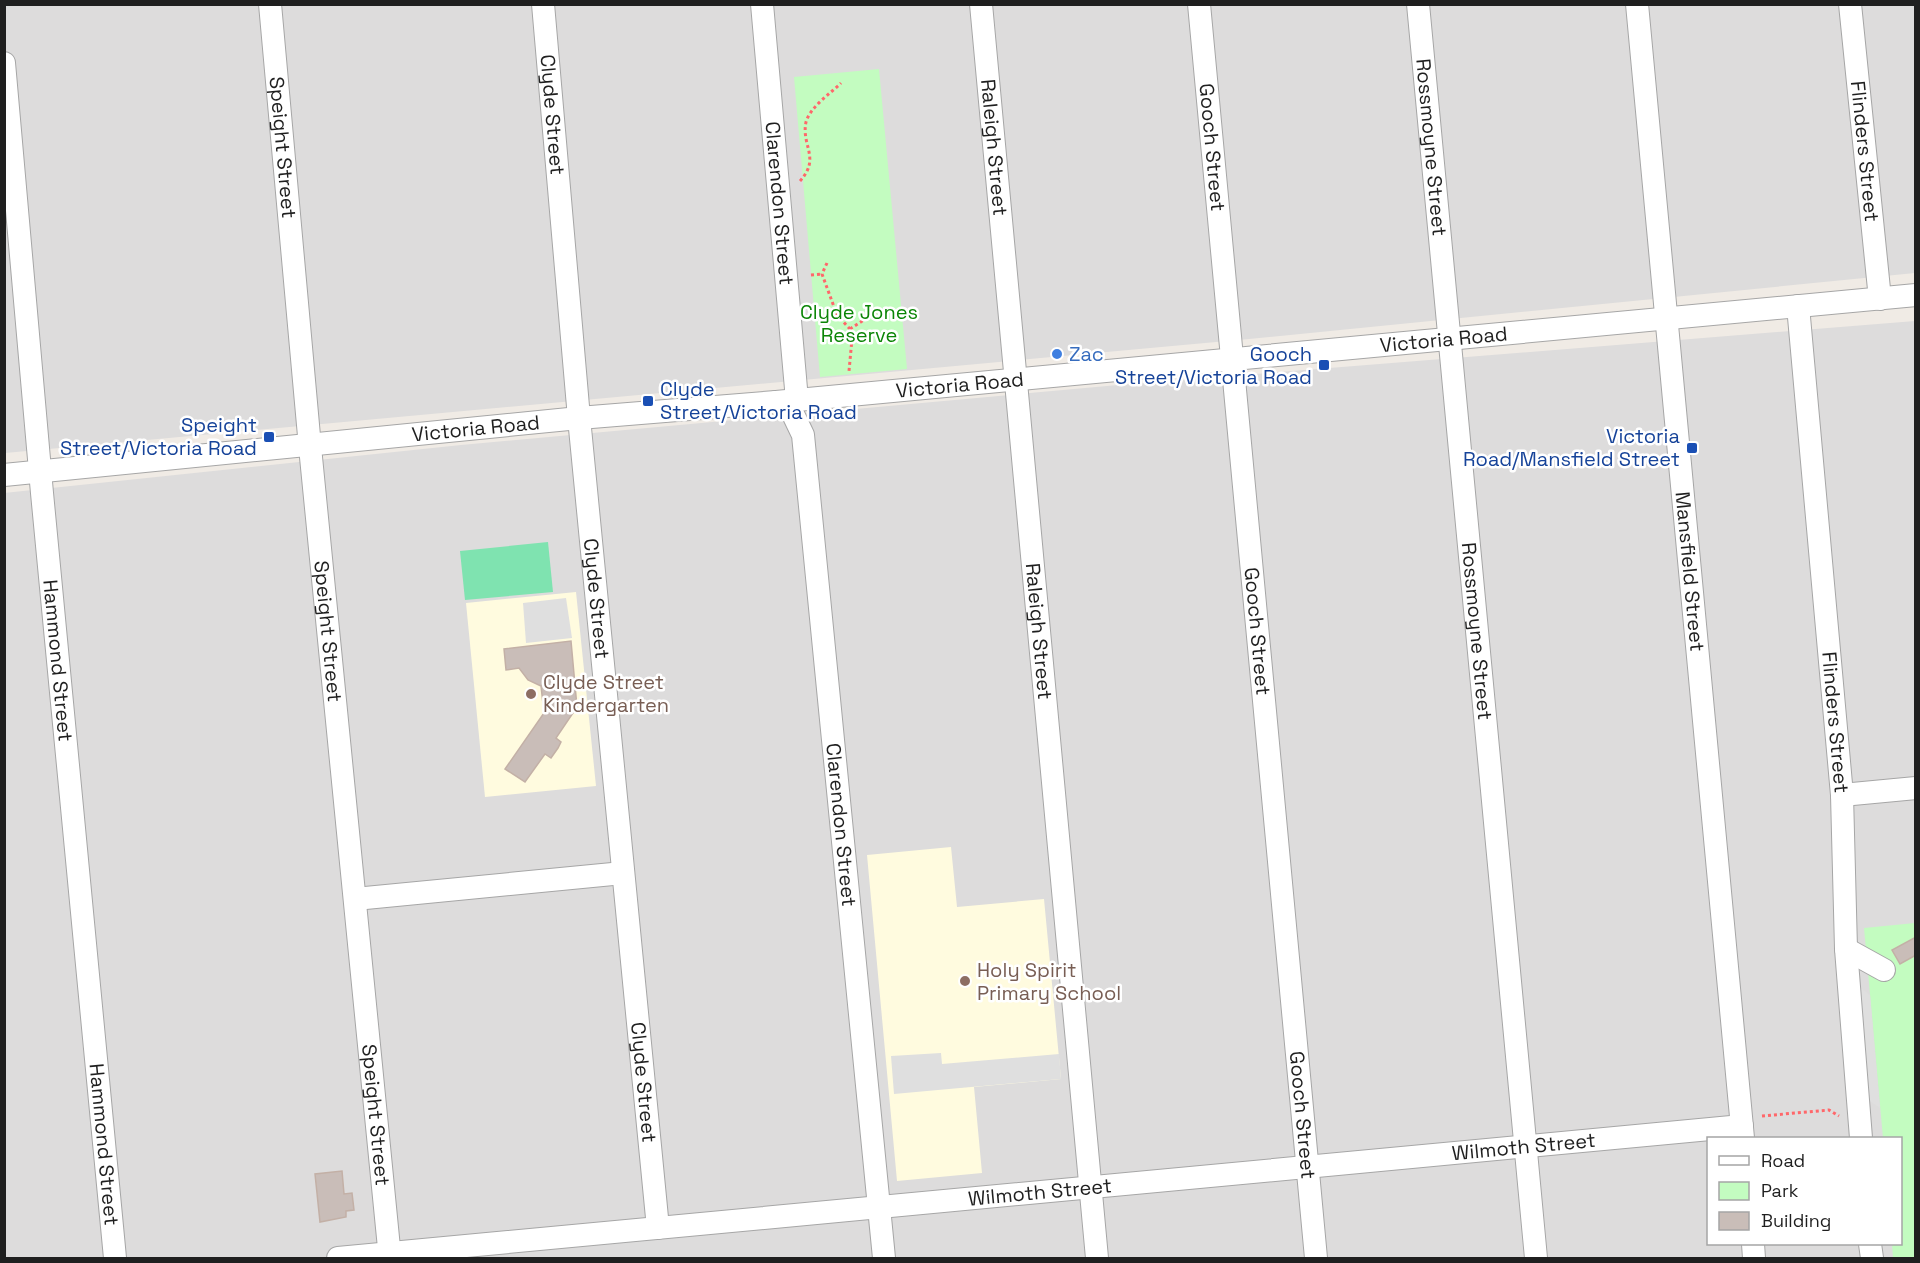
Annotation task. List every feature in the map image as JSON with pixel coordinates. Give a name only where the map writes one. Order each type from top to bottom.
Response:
[{"type":"street","name":"Speight Street","points":[[270,4],[310,447],[390,1256]]},
{"type":"street","name":"Clyde Street","points":[[543,4],[579,418],[658,1228]]},
{"type":"street","name":"Clarendon Street","points":[[762,4],[787,401],[803,435],[881,1207],[884,1258]]},
{"type":"street","name":"Raleigh Street","points":[[981,4],[1097,1258]]},
{"type":"street","name":"Gooch Street","points":[[1199,4],[1316,1258]]},
{"type":"street","name":"Rossmoyne Street","points":[[1418,4],[1536,1258]]},
{"type":"street","name":"Mansfield Street","points":[[1636,4],[1749,1127]]},
{"type":"street","name":"Flinders Street","points":[[1851,4],[1880,299]]},
{"type":"street","name":"Hammond Street","points":[[4,63],[40,472],[115,1258]]},
{"type":"street","name":"Victoria Road","points":[[4,475],[310,447],[579,418],[787,401],[1916,296]]},
{"type":"street","name":"Flinders Street","points":[[1798,306],[1842,795],[1846,949],[1861,1137]]},
{"type":"street","points":[[1842,795],[1916,788]]},
{"type":"street","points":[[355,899],[623,873]]},
{"type":"street","points":[[1846,949],[1884,970]]},
{"type":"street","name":"Wilmoth Street","points":[[338,1258],[390,1256],[658,1228],[1749,1127]]},
{"type":"path","points":[[800,181],[809,172],[812,158],[806,123],[811,111],[842,82]]},
{"type":"path","points":[[827,263],[822,274],[837,315],[850,328],[852,339],[849,371]]},
{"type":"path","points":[[811,275],[822,274]]},
{"type":"path","points":[[850,328],[876,312]]},
{"type":"path","points":[[1749,1127],[1829,1110],[1841,1117]]},
{"type":"shaded area","points":[[5,5],[1915,5],[1915,273],[1249,339],[5,453]]},
{"type":"shaded area","points":[[1915,321],[1915,1258],[5,1258],[4,493],[461,445],[1118,385]]},
{"type":"shaded area","name":"Clyde Street Kindergarten","points":[[576,592],[596,786],[485,797],[466,603]]},
{"type":"shaded area","points":[[566,598],[572,638],[526,643],[523,603]]},
{"type":"shaded area","name":"Holy Spirit Primary School","points":[[951,847],[957,907],[1044,899],[1061,1079],[974,1087],[982,1173],[897,1181],[867,855]]},
{"type":"shaded area","points":[[1856,984],[1870,995],[1880,1108],[1865,1098]]},
{"type":"shaded area","points":[[941,1053],[942,1064],[1059,1054],[1061,1079],[894,1094],[891,1056]]},
{"type":"green space","name":"Clyde Jones Reserve","points":[[879,69],[907,369],[820,377],[794,77]]},
{"type":"green space","points":[[548,542],[553,592],[465,600],[460,551]]},
{"type":"green space","points":[[1915,923],[1915,1258],[1893,1258],[1892,1245],[1902,1245],[1902,1137],[1883,1137],[1864,928]]},
{"type":"building","points":[[571,641],[577,707],[556,738],[561,742],[558,748],[551,758],[545,754],[525,782],[505,769],[544,713],[541,686],[528,680],[519,668],[506,670],[504,649]]},
{"type":"building","points":[[1916,937],[1916,955],[1900,964],[1892,950]]},
{"type":"building","points":[[342,1171],[344,1194],[352,1193],[354,1210],[346,1211],[346,1217],[320,1222],[315,1174]]},
{"type":"place","name":"Zac","points":[[1057,354]]},
{"type":"place","name":"Gooch Street/Victoria Road","points":[[1324,365]]},
{"type":"place","name":"Clyde Street/Victoria Road","points":[[648,401]]},
{"type":"place","name":"Speight Street/Victoria Road","points":[[269,437]]},
{"type":"place","name":"Victoria Road/Mansfield Street","points":[[1692,448]]},
{"type":"place","name":"Clyde Street Kindergarten","points":[[531,694]]},
{"type":"place","name":"Holy Spirit Primary School","points":[[965,981]]}]
